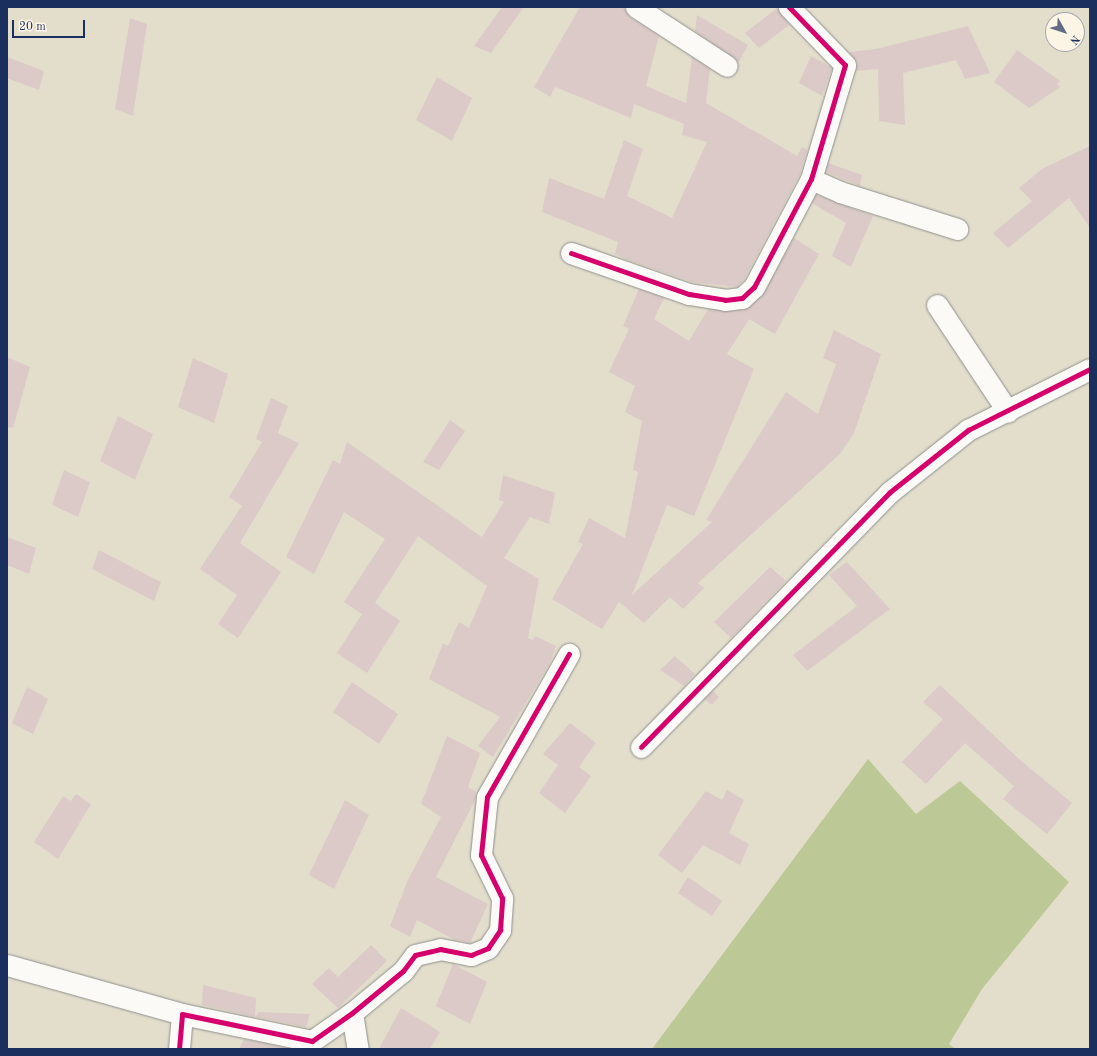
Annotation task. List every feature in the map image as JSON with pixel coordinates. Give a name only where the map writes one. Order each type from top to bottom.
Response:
[{"type":"street","points":[[636,7],[727,66]]},
{"type":"street","points":[[571,253],[689,294],[725,300],[742,298],[754,287],[811,180],[844,65],[789,7]]},
{"type":"street","points":[[811,180],[840,192],[957,228]]},
{"type":"street","points":[[937,305],[1008,412]]},
{"type":"street","points":[[641,746],[890,492],[968,430],[1008,412],[1090,369]]},
{"type":"street","points":[[7,965],[182,1014],[312,1041],[352,1014],[403,971],[415,955],[440,949],[471,955],[488,948],[500,930],[502,898],[481,855],[487,797],[569,654]]},
{"type":"street","points":[[179,1049],[182,1014]]},
{"type":"street","points":[[352,1014],[358,1049]]},
{"type":"green space","points":[[868,759],[916,814],[960,781],[1069,882],[982,989],[949,1044],[955,1049],[652,1049]]},
{"type":"building","points":[[502,7],[524,7],[491,53],[474,46]]},
{"type":"building","points":[[580,7],[624,7],[629,17],[659,36],[646,86],[686,103],[692,57],[710,69],[706,103],[797,156],[802,147],[807,150],[800,174],[744,280],[737,287],[692,282],[628,260],[615,254],[618,242],[542,212],[549,178],[604,199],[624,140],[643,149],[627,196],[672,218],[707,142],[682,135],[684,124],[634,104],[631,118],[555,87],[550,97],[534,87]]},
{"type":"building","points":[[777,8],[789,25],[759,48],[745,33]]},
{"type":"building","points":[[697,15],[748,45],[739,62],[695,31]]},
{"type":"building","points":[[130,18],[147,24],[133,116],[115,109]]},
{"type":"building","points":[[968,26],[990,73],[965,79],[956,60],[903,73],[905,125],[879,121],[878,69],[856,71],[857,62],[849,52],[876,49]]},
{"type":"building","points":[[1017,50],[1060,81],[1057,84],[1060,87],[1029,108],[994,82]]},
{"type":"building","points":[[811,56],[832,68],[822,96],[799,83]]},
{"type":"building","points":[[7,57],[44,71],[39,90],[7,78]]},
{"type":"building","points":[[437,77],[472,98],[452,141],[416,120]]},
{"type":"building","points":[[1090,146],[1090,228],[1069,198],[1008,248],[993,233],[1032,201],[1019,188],[1042,169]]},
{"type":"building","points":[[828,163],[862,175],[860,186],[826,172]]},
{"type":"building","points":[[816,195],[873,216],[851,267],[832,256],[846,223],[812,203]]},
{"type":"building","points":[[794,238],[819,254],[775,334],[749,319],[727,354],[754,369],[694,516],[667,505],[632,595],[712,522],[706,520],[786,392],[818,414],[836,364],[823,358],[834,330],[881,354],[854,433],[840,454],[698,583],[704,588],[683,609],[670,597],[644,623],[619,602],[602,629],[552,599],[583,544],[578,542],[589,518],[625,538],[638,472],[633,470],[642,421],[625,412],[635,386],[609,372],[629,329],[623,326],[639,289],[664,298],[654,319],[689,341],[708,309],[743,310],[762,296]]},
{"type":"building","points":[[7,357],[30,367],[13,428],[7,427]]},
{"type":"building","points":[[193,358],[228,374],[214,423],[178,407]]},
{"type":"building","points":[[271,398],[288,406],[278,433],[299,443],[240,543],[281,572],[238,638],[218,624],[237,595],[200,569],[242,506],[229,497],[262,442],[256,439]]},
{"type":"building","points":[[118,416],[153,434],[135,480],[100,461]]},
{"type":"building","points":[[450,420],[465,431],[439,470],[423,462]]},
{"type":"building","points":[[347,442],[482,537],[504,502],[499,500],[503,475],[555,493],[549,524],[530,517],[504,558],[539,579],[528,638],[533,640],[535,636],[556,646],[550,663],[493,757],[478,746],[500,717],[429,679],[443,643],[448,646],[459,622],[469,628],[487,586],[418,536],[375,603],[400,621],[367,673],[337,653],[362,614],[344,602],[385,539],[344,512],[314,574],[286,557],[333,460],[340,464]]},
{"type":"building","points":[[64,470],[90,482],[78,517],[52,505]]},
{"type":"building","points":[[7,537],[36,548],[29,574],[7,565]]},
{"type":"building","points":[[99,550],[161,582],[154,601],[92,569]]},
{"type":"building","points":[[847,562],[890,609],[807,671],[793,655],[857,606],[829,575]]},
{"type":"building","points":[[770,567],[786,581],[731,638],[714,622]]},
{"type":"building","points":[[675,656],[695,674],[684,686],[660,670]]},
{"type":"building","points":[[352,682],[398,714],[379,744],[333,712]]},
{"type":"building","points":[[940,685],[1019,759],[1072,803],[1047,834],[1003,799],[1014,786],[965,743],[926,784],[902,762],[943,719],[923,702]]},
{"type":"building","points":[[27,687],[48,699],[33,734],[12,723]]},
{"type":"building","points":[[713,691],[719,697],[712,705],[704,699]]},
{"type":"building","points":[[570,723],[596,743],[579,767],[591,776],[565,813],[539,793],[558,765],[543,754]]},
{"type":"building","points":[[447,736],[480,753],[468,787],[476,792],[475,800],[436,877],[488,904],[470,943],[455,940],[417,920],[410,937],[390,926],[407,882],[441,817],[421,804]]},
{"type":"building","points":[[727,790],[744,800],[729,833],[749,844],[740,865],[703,845],[682,873],[658,855],[706,791],[722,800]]},
{"type":"building","points":[[76,794],[91,804],[58,859],[34,842],[63,796],[71,801]]},
{"type":"building","points":[[345,800],[369,815],[334,889],[309,875]]},
{"type":"building","points":[[688,877],[722,901],[712,916],[678,893]]},
{"type":"building","points":[[371,945],[387,961],[338,1008],[312,984],[329,968],[338,977]]},
{"type":"building","points":[[453,964],[487,982],[470,1024],[436,1006]]},
{"type":"building","points":[[203,985],[256,998],[255,1017],[202,1005]]},
{"type":"building","points":[[401,1008],[440,1032],[430,1049],[379,1049]]},
{"type":"building","points":[[258,1012],[310,1014],[306,1027],[256,1017]]},
{"type":"building","points":[[244,1039],[292,1049],[239,1049]]},
{"type":"cycle path","points":[[571,253],[689,294],[725,300],[742,298],[754,287],[811,179],[845,65],[789,7]]},
{"type":"cycle path","points":[[641,747],[890,492],[968,430],[1090,369]]},
{"type":"cycle path","points":[[179,1049],[182,1014],[312,1041],[352,1013],[403,971],[415,955],[440,949],[471,955],[488,948],[500,930],[502,898],[481,855],[487,797],[569,654]]}]
